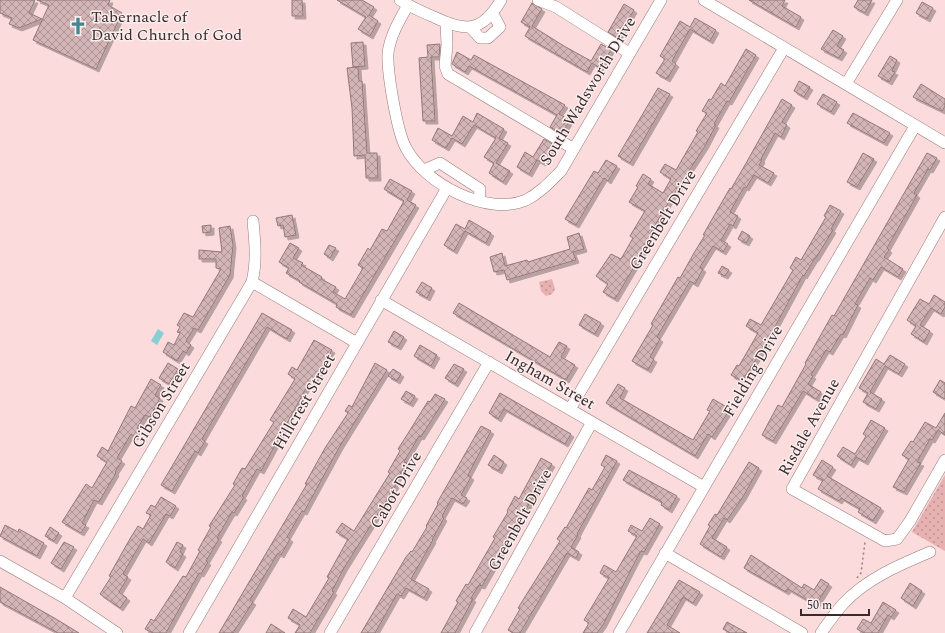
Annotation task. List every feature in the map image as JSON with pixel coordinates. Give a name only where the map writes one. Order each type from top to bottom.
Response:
[{"type":"street","points":[[404,2],[446,23],[468,28],[482,22],[493,14],[501,0]]},
{"type":"street","points":[[538,0],[562,10],[629,53]]},
{"type":"street","name":"South Wadsworth Drive","points":[[404,2],[388,52],[390,76],[398,125],[405,147],[415,162],[447,188],[479,202],[501,206],[525,200],[543,189],[561,171],[660,0]]},
{"type":"street","points":[[704,0],[945,143]]},
{"type":"street","points":[[846,84],[897,0]]},
{"type":"street","points":[[470,27],[480,38],[488,38],[500,27],[493,14]]},
{"type":"street","points":[[446,23],[447,50],[445,66],[448,74],[574,149]]},
{"type":"street","name":"Greenbelt Drive","points":[[570,409],[784,48]]},
{"type":"street","name":"Fielding Drive","points":[[619,633],[915,126]]},
{"type":"street","points":[[424,170],[440,163],[480,189],[479,202]]},
{"type":"street","name":"Hillcrest Street","points":[[189,633],[447,188]]},
{"type":"street","name":"Risdale Avenue","points":[[945,217],[792,489],[885,541],[897,539],[910,521],[945,460]]},
{"type":"street","name":"Gibson Street","points":[[65,598],[252,282],[256,252],[253,221]]},
{"type":"street","points":[[252,282],[357,343]]},
{"type":"street","name":"Ingham Street","points":[[381,300],[704,487]]},
{"type":"street","name":"Cabot Drive","points":[[330,633],[489,362]]},
{"type":"street","name":"Greenbelt Drive","points":[[475,633],[592,422]]},
{"type":"street","points":[[821,633],[844,603],[872,580],[902,564],[930,552]]},
{"type":"street","points":[[665,553],[802,633]]},
{"type":"street","points":[[0,561],[65,598],[117,633]]},
{"type":"path","points":[[856,578],[861,573],[866,531]]},
{"type":"shaded area","points":[[552,279],[555,289],[552,294],[546,296],[541,291],[539,282]]},
{"type":"shaded area","points":[[945,475],[945,551],[912,532]]},
{"type":"water","points":[[158,329],[164,333],[157,345],[151,341]]},
{"type":"building","points":[[0,0],[35,0],[29,13],[42,19],[19,28],[9,24],[12,18],[0,13]]},
{"type":"building","name":"Tabernacle of David Church of God","points":[[37,0],[110,0],[108,5],[122,13],[96,69],[33,40],[49,5]]},
{"type":"building","points":[[292,0],[302,0],[303,16],[292,16]]},
{"type":"building","points":[[337,0],[362,0],[374,7],[369,15],[378,21],[370,36],[358,29],[366,17]]},
{"type":"building","points":[[749,0],[785,0],[782,6],[801,17],[796,27]]},
{"type":"building","points":[[858,0],[872,0],[865,13],[854,7]]},
{"type":"building","points":[[922,2],[933,8],[927,19],[916,13]]},
{"type":"building","points":[[532,3],[542,9],[532,26],[564,46],[591,61],[601,44],[611,50],[600,68],[592,63],[587,72],[525,36],[530,27],[521,22]]},
{"type":"building","points":[[624,4],[634,10],[618,38],[608,32]]},
{"type":"building","points":[[695,18],[716,30],[710,41],[690,29],[672,61],[676,64],[667,79],[656,73],[665,59],[660,56],[680,21],[690,27]]},
{"type":"building","points":[[833,30],[843,36],[837,46],[844,50],[839,58],[821,49]]},
{"type":"building","points":[[363,42],[365,66],[353,67],[351,43]]},
{"type":"building","points":[[440,44],[439,57],[431,57],[435,121],[423,121],[419,58],[428,57],[427,45]]},
{"type":"building","points":[[746,49],[756,55],[729,102],[727,101],[714,124],[716,125],[705,146],[665,208],[650,234],[652,235],[643,252],[615,299],[603,292],[608,284],[596,276],[611,254],[621,259],[633,238],[630,236],[645,211],[629,202],[638,187],[636,186],[643,174],[651,179],[648,184],[663,193],[671,179],[660,172],[665,164],[676,170],[707,113],[702,111],[709,99],[711,100],[721,83],[725,86]]},
{"type":"building","points":[[457,52],[471,60],[474,55],[565,105],[559,114],[570,120],[562,134],[550,127],[557,115],[469,66],[465,72],[452,64]]},
{"type":"building","points":[[890,56],[897,60],[892,71],[895,72],[889,82],[878,76]]},
{"type":"building","points":[[358,67],[359,81],[362,81],[367,153],[377,153],[378,178],[366,178],[365,155],[354,156],[352,108],[347,68]]},
{"type":"building","points":[[799,81],[810,87],[804,97],[794,91]]},
{"type":"building","points":[[921,84],[945,99],[945,106],[942,111],[913,97]]},
{"type":"building","points":[[658,88],[670,94],[630,163],[618,156]]},
{"type":"building","points":[[823,94],[837,102],[831,112],[817,104]]},
{"type":"building","points":[[782,99],[792,105],[782,122],[787,125],[781,137],[775,133],[759,165],[774,173],[768,183],[754,175],[746,188],[744,187],[730,212],[738,216],[733,226],[730,224],[721,240],[728,244],[723,252],[713,246],[700,267],[703,269],[695,284],[690,281],[657,337],[660,339],[650,357],[654,359],[648,370],[632,361],[653,325],[651,324],[678,277],[680,278],[705,235],[703,235]]},
{"type":"building","points":[[477,113],[504,129],[499,138],[508,143],[496,163],[510,171],[503,182],[489,173],[494,163],[484,157],[496,138],[474,125],[462,144],[452,138],[446,148],[432,140],[438,128],[452,136],[463,116],[473,122]]},
{"type":"building","points":[[853,113],[890,133],[884,143],[847,123]]},
{"type":"building","points":[[544,139],[554,145],[543,163],[537,160],[529,174],[517,167],[525,152],[533,157]]},
{"type":"building","points":[[863,153],[874,159],[857,187],[847,182]]},
{"type":"building","points":[[927,153],[937,158],[930,170],[928,169],[914,193],[917,195],[887,248],[889,250],[884,257],[903,269],[898,277],[881,267],[873,280],[870,278],[855,304],[858,305],[843,335],[841,334],[830,352],[826,350],[811,375],[813,376],[808,384],[821,392],[816,399],[803,391],[773,441],[762,435],[778,405],[782,407],[832,315],[834,316]]},
{"type":"building","points":[[606,160],[617,166],[608,181],[604,178],[576,225],[565,219],[594,171],[598,173]]},
{"type":"building","points":[[390,179],[412,191],[407,200],[416,205],[351,315],[336,307],[337,304],[286,273],[289,268],[279,262],[290,243],[299,248],[293,258],[303,263],[301,265],[322,277],[321,279],[336,287],[333,292],[345,299],[363,268],[358,265],[368,248],[370,250],[382,229],[387,231],[404,201],[384,189]]},
{"type":"building","points":[[830,205],[841,211],[831,229],[833,230],[804,276],[803,275],[764,347],[742,381],[731,375],[737,365],[739,366],[758,333],[746,326],[750,319],[761,325],[793,270],[790,268],[796,257],[801,260],[826,217],[824,216]]},
{"type":"building","points":[[292,215],[296,235],[285,237],[283,225],[278,226],[276,218]]},
{"type":"building","points":[[469,220],[491,233],[486,243],[465,231],[454,251],[444,245],[456,224],[465,229]]},
{"type":"building","points":[[211,225],[211,232],[203,233],[202,226]]},
{"type":"building","points":[[230,226],[233,245],[230,275],[198,330],[194,328],[186,341],[191,345],[186,353],[183,351],[177,361],[163,352],[168,342],[174,345],[180,333],[177,332],[180,327],[177,325],[184,313],[193,317],[221,269],[216,268],[216,259],[199,259],[199,250],[222,252],[219,228]]},
{"type":"building","points":[[742,231],[750,236],[746,243],[738,239]]},
{"type":"building","points":[[579,233],[584,249],[573,252],[576,260],[507,280],[504,270],[494,272],[490,257],[502,253],[505,266],[527,260],[528,262],[570,249],[567,237]]},
{"type":"building","points":[[329,245],[336,248],[330,258],[324,254]]},
{"type":"building","points":[[722,266],[729,270],[725,276],[718,273]]},
{"type":"building","points":[[422,282],[432,288],[427,298],[416,292]]},
{"type":"building","points":[[934,295],[945,302],[945,307],[941,314],[931,308],[920,325],[930,331],[924,342],[911,334],[916,326],[907,320],[920,299],[929,304]]},
{"type":"building","points":[[459,303],[550,357],[559,342],[567,346],[561,357],[575,365],[566,380],[453,313]]},
{"type":"building","points":[[262,313],[292,330],[287,339],[267,327],[202,439],[205,441],[198,453],[195,451],[172,491],[161,485]]},
{"type":"building","points":[[585,314],[601,323],[595,334],[579,325]]},
{"type":"building","points":[[394,331],[404,337],[398,347],[388,342]]},
{"type":"building","points":[[314,340],[332,350],[321,370],[312,385],[309,383],[261,471],[257,469],[242,496],[244,497],[234,513],[232,512],[217,538],[219,539],[206,561],[208,562],[201,574],[199,573],[166,633],[153,633],[145,629],[151,619],[154,621],[183,576],[186,577],[200,551],[198,550],[211,527],[209,526],[235,485],[233,484],[242,468],[245,469],[274,422],[270,420],[295,379],[288,374],[292,367],[297,370]]},
{"type":"building","points":[[420,345],[437,355],[431,366],[414,356]]},
{"type":"building","points":[[890,355],[905,364],[899,374],[885,366],[870,392],[882,399],[876,409],[863,402],[868,393],[859,388],[876,359],[884,364]]},
{"type":"building","points":[[168,363],[178,369],[169,384],[159,378]]},
{"type":"building","points":[[375,363],[387,370],[340,446],[304,512],[302,511],[287,537],[290,539],[281,555],[278,553],[250,600],[253,602],[233,633],[219,633],[307,484],[305,484],[325,448],[348,413],[345,411],[349,405],[352,407]]},
{"type":"building","points":[[454,364],[464,369],[455,384],[445,378]]},
{"type":"building","points":[[393,369],[401,374],[397,381],[388,376]]},
{"type":"building","points":[[151,379],[161,385],[155,395],[160,398],[150,417],[145,415],[137,428],[140,429],[135,437],[131,434],[117,458],[122,461],[115,472],[116,473],[99,502],[94,500],[82,523],[86,525],[81,533],[62,522],[86,484],[92,488],[107,462],[97,456],[102,447],[108,451],[131,406],[135,408]]},
{"type":"building","points":[[940,380],[945,383],[945,399],[933,392]]},
{"type":"building","points":[[618,384],[625,388],[620,398],[693,440],[710,411],[707,410],[713,399],[730,409],[712,437],[708,434],[695,456],[606,403]]},
{"type":"building","points":[[406,391],[415,396],[410,404],[401,399]]},
{"type":"building","points":[[500,393],[571,434],[565,444],[504,409],[498,419],[489,413]]},
{"type":"building","points":[[435,394],[445,399],[421,437],[419,436],[404,462],[407,463],[394,484],[396,485],[344,568],[332,591],[334,592],[310,633],[295,633],[300,625],[288,618],[293,609],[306,617],[329,578],[327,577],[348,539],[336,532],[342,523],[354,531],[390,473],[388,472],[400,451],[398,449],[428,401],[430,402]]},
{"type":"building","points":[[945,413],[945,435],[938,430],[932,440],[930,439],[917,462],[921,463],[904,492],[893,487],[909,459],[902,455],[911,441],[913,442],[925,422],[936,428]]},
{"type":"building","points":[[871,420],[885,428],[865,462],[856,457],[851,465],[837,456],[843,447],[855,454],[866,436],[863,434]]},
{"type":"building","points":[[481,426],[491,431],[468,475],[471,477],[461,495],[467,498],[463,504],[452,498],[442,516],[444,518],[433,540],[411,579],[429,589],[424,598],[406,588],[401,596],[397,594],[375,633],[361,633],[406,557],[411,551],[412,552],[427,527],[426,526],[438,504],[437,503]]},
{"type":"building","points":[[494,455],[504,462],[499,471],[488,465]]},
{"type":"building","points":[[606,455],[617,461],[571,547],[579,552],[576,558],[567,553],[520,633],[513,633],[508,630],[520,609],[518,608],[560,541],[557,539],[565,527],[566,528],[589,488],[592,490],[605,467],[601,465]]},
{"type":"building","points":[[541,458],[552,464],[482,586],[479,585],[471,598],[473,599],[455,633],[441,633],[458,602],[456,601],[466,584],[468,585],[495,538],[493,537],[508,512],[507,511],[515,496],[519,499]]},
{"type":"building","points":[[822,460],[833,467],[827,476],[881,508],[873,521],[858,512],[860,509],[841,498],[839,501],[818,489],[823,480],[813,475]]},
{"type":"building","points":[[749,462],[759,468],[743,497],[727,520],[724,518],[712,538],[727,547],[721,557],[700,544],[710,526],[708,525],[715,514],[717,515]]},
{"type":"building","points":[[629,470],[677,496],[669,510],[661,505],[662,502],[623,480]]},
{"type":"building","points":[[161,497],[176,506],[170,516],[166,514],[149,543],[143,539],[123,574],[128,577],[119,592],[127,598],[120,608],[100,594],[111,577],[109,576],[138,526],[143,529],[151,515],[146,513],[151,505],[155,507]]},
{"type":"building","points":[[650,518],[660,524],[644,552],[641,551],[637,558],[603,625],[597,633],[583,633],[589,623],[584,620],[609,578],[600,573],[604,565],[616,572],[637,536],[628,531],[631,525],[642,531]]},
{"type":"building","points":[[5,525],[18,532],[19,529],[44,543],[37,556],[0,536]]},
{"type":"building","points":[[50,527],[59,533],[54,541],[45,536]]},
{"type":"building","points":[[64,542],[74,547],[61,569],[51,563]]},
{"type":"building","points":[[177,542],[183,545],[180,552],[183,554],[175,568],[166,562]]},
{"type":"building","points":[[751,555],[802,588],[804,584],[814,590],[821,579],[829,584],[816,605],[788,589],[786,592],[744,568]]},
{"type":"building","points":[[679,580],[700,592],[693,603],[683,597],[667,625],[680,633],[647,633]]},
{"type":"building","points":[[910,583],[922,591],[913,606],[901,598]]},
{"type":"building","points":[[0,587],[79,633],[58,633],[0,602]]},
{"type":"building","points":[[883,602],[896,610],[891,617],[888,615],[878,633],[864,633],[857,629],[863,619],[871,623]]},
{"type":"building","points":[[727,622],[747,633],[730,633],[723,629]]},
{"type":"building","points":[[271,624],[285,633],[266,633]]},
{"type":"place","name":"Tabernacle of David Church of God","points":[[78,26]]}]
